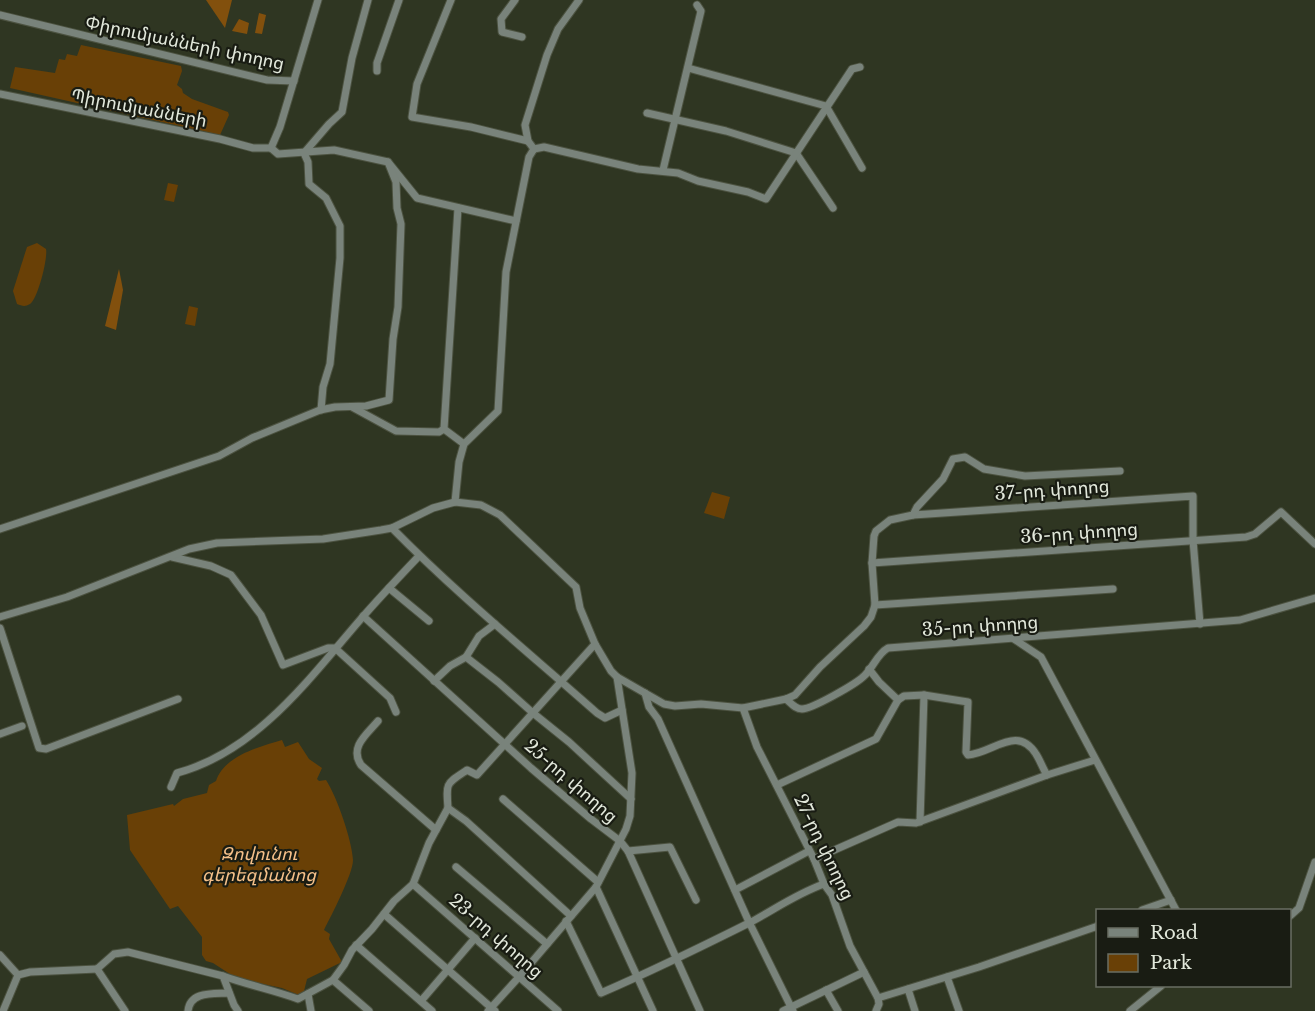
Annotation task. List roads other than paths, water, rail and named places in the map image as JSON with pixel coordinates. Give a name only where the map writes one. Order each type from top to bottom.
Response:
[{"type":"street","points":[[271,148],[318,0]]},
{"type":"street","points":[[321,410],[323,387],[330,364],[340,258],[340,226],[326,198],[309,184],[308,162],[304,153],[342,112],[352,57],[368,0]]},
{"type":"street","points":[[377,71],[376,63],[399,0]]},
{"type":"street","points":[[451,0],[417,84],[412,117],[471,127],[528,141]]},
{"type":"street","points":[[515,0],[501,19],[502,32],[522,37]]},
{"type":"street","points":[[534,149],[528,141],[525,125],[558,29],[579,0]]},
{"type":"street","points":[[663,170],[701,11],[697,5]]},
{"type":"street","name":"Փիրումյանների փողոց","points":[[0,15],[267,80],[294,81]]},
{"type":"street","points":[[455,502],[459,462],[464,444],[498,411],[506,272],[529,157],[534,149],[544,147],[638,169],[663,170],[706,183],[748,192],[766,199],[852,69],[860,67]]},
{"type":"street","points":[[688,68],[826,106],[862,168]]},
{"type":"street","name":"Պիրումյանների","points":[[0,94],[253,148],[271,148],[278,154],[334,150],[388,162]]},
{"type":"street","points":[[647,112],[726,131],[796,153],[833,208]]},
{"type":"street","points":[[388,162],[417,198],[516,221]]},
{"type":"street","points":[[0,529],[219,456],[252,438],[321,410],[366,406],[389,400],[393,339],[398,307],[401,224],[397,208],[396,182],[388,162]]},
{"type":"street","points":[[444,429],[458,208]]},
{"type":"street","points":[[352,407],[396,431],[439,432],[444,429]]},
{"type":"street","points":[[444,429],[464,444]]},
{"type":"street","points":[[913,515],[917,507],[943,479],[953,459],[958,457],[972,460],[984,469],[1025,476],[1120,471]]},
{"type":"street","name":"37-րդ փողոց","points":[[875,605],[872,563],[874,536],[876,531],[890,519],[913,515],[1193,496],[1193,540]]},
{"type":"street","points":[[0,617],[67,597],[189,549],[217,543],[323,539],[392,528],[433,508],[455,502],[481,505],[500,515],[576,587],[580,608],[595,644],[617,677],[664,704],[675,706],[701,704],[743,708],[795,695],[820,667],[864,626],[871,617],[875,605],[1113,589]]},
{"type":"street","name":"36-րդ փողոց","points":[[872,563],[1246,537],[1255,534],[1281,512],[1315,544]]},
{"type":"street","points":[[392,528],[419,556],[597,713],[605,718],[622,710]]},
{"type":"street","points":[[1193,540],[1200,624]]},
{"type":"street","points":[[171,787],[177,773],[198,767],[257,731],[297,691],[419,556]]},
{"type":"street","points":[[172,557],[210,566],[231,575],[261,615],[283,665],[328,648],[336,648],[390,698],[396,712]]},
{"type":"street","points":[[389,588],[429,621]]},
{"type":"street","name":"35-րդ փողոց","points":[[786,699],[799,709],[809,707],[864,676],[882,652],[888,648],[1240,620],[1315,598]]},
{"type":"street","name":"25-րդ փողոց","points":[[363,616],[581,812],[620,841],[628,851],[700,1011]]},
{"type":"street","points":[[434,681],[450,666],[465,657],[478,636],[495,624]]},
{"type":"street","points":[[0,628],[39,748],[46,749],[66,742],[178,699]]},
{"type":"street","points":[[1014,639],[1041,657],[1176,909]]},
{"type":"street","points":[[18,975],[30,972],[97,969],[114,954],[128,952],[223,976],[298,999],[333,980],[356,945],[394,901],[413,884],[424,854],[448,808],[449,782],[467,770],[477,775],[595,644]]},
{"type":"street","points":[[465,657],[569,742],[631,799]]},
{"type":"street","points":[[869,669],[898,700]]},
{"type":"street","points":[[384,914],[492,1010],[597,884],[620,841],[630,816],[632,773],[617,677]]},
{"type":"street","points":[[645,693],[649,707],[658,719],[749,922],[792,1009]]},
{"type":"street","points":[[777,785],[876,739],[898,700],[904,696],[924,695],[968,702],[966,752],[968,755],[993,748],[1008,740],[1019,739],[1036,754],[1047,776]]},
{"type":"street","points":[[920,822],[924,695]]},
{"type":"street","name":"27-րդ փողոց","points":[[743,708],[757,747],[814,859],[824,884],[832,895],[850,946],[878,998]]},
{"type":"street","points":[[378,721],[358,747],[357,760],[436,830]]},
{"type":"street","points":[[0,734],[22,726]]},
{"type":"street","points":[[814,859],[898,822],[920,822],[1095,760]]},
{"type":"street","points":[[503,799],[597,884],[653,1011]]},
{"type":"street","points":[[448,808],[466,821],[569,918],[601,993],[676,959],[788,902],[804,891],[824,884]]},
{"type":"street","points":[[628,851],[670,847],[696,900]]},
{"type":"street","points":[[735,890],[809,851]]},
{"type":"street","points":[[1291,915],[1299,908],[1315,862]]},
{"type":"street","points":[[456,867],[547,944]]},
{"type":"street","name":"23-րդ փողոց","points":[[413,884],[558,1011]]},
{"type":"street","points":[[1145,909],[1171,900]]},
{"type":"street","points":[[876,1011],[879,1004],[878,998],[1096,927]]},
{"type":"street","points":[[421,1001],[475,938]]},
{"type":"street","points":[[356,945],[432,1011]]},
{"type":"street","points":[[0,955],[18,975]]},
{"type":"street","points":[[97,969],[125,1011]]},
{"type":"street","points":[[783,1011],[792,1009],[864,972]]},
{"type":"street","points":[[3,1011],[18,975]]},
{"type":"street","points":[[223,976],[238,1011]]},
{"type":"street","points":[[946,977],[959,1011]]},
{"type":"street","points":[[333,980],[369,1011]]},
{"type":"street","points":[[1130,1011],[1160,987]]},
{"type":"street","points":[[908,989],[915,1011]]},
{"type":"street","points":[[826,990],[837,1011]]},
{"type":"street","points":[[188,1011],[190,1002],[194,998],[204,994],[229,993]]},
{"type":"street","points":[[308,994],[311,1011]]},
{"type":"park label","name":"Զովունու գերեզմանոց","points":[[259,864]]}]
